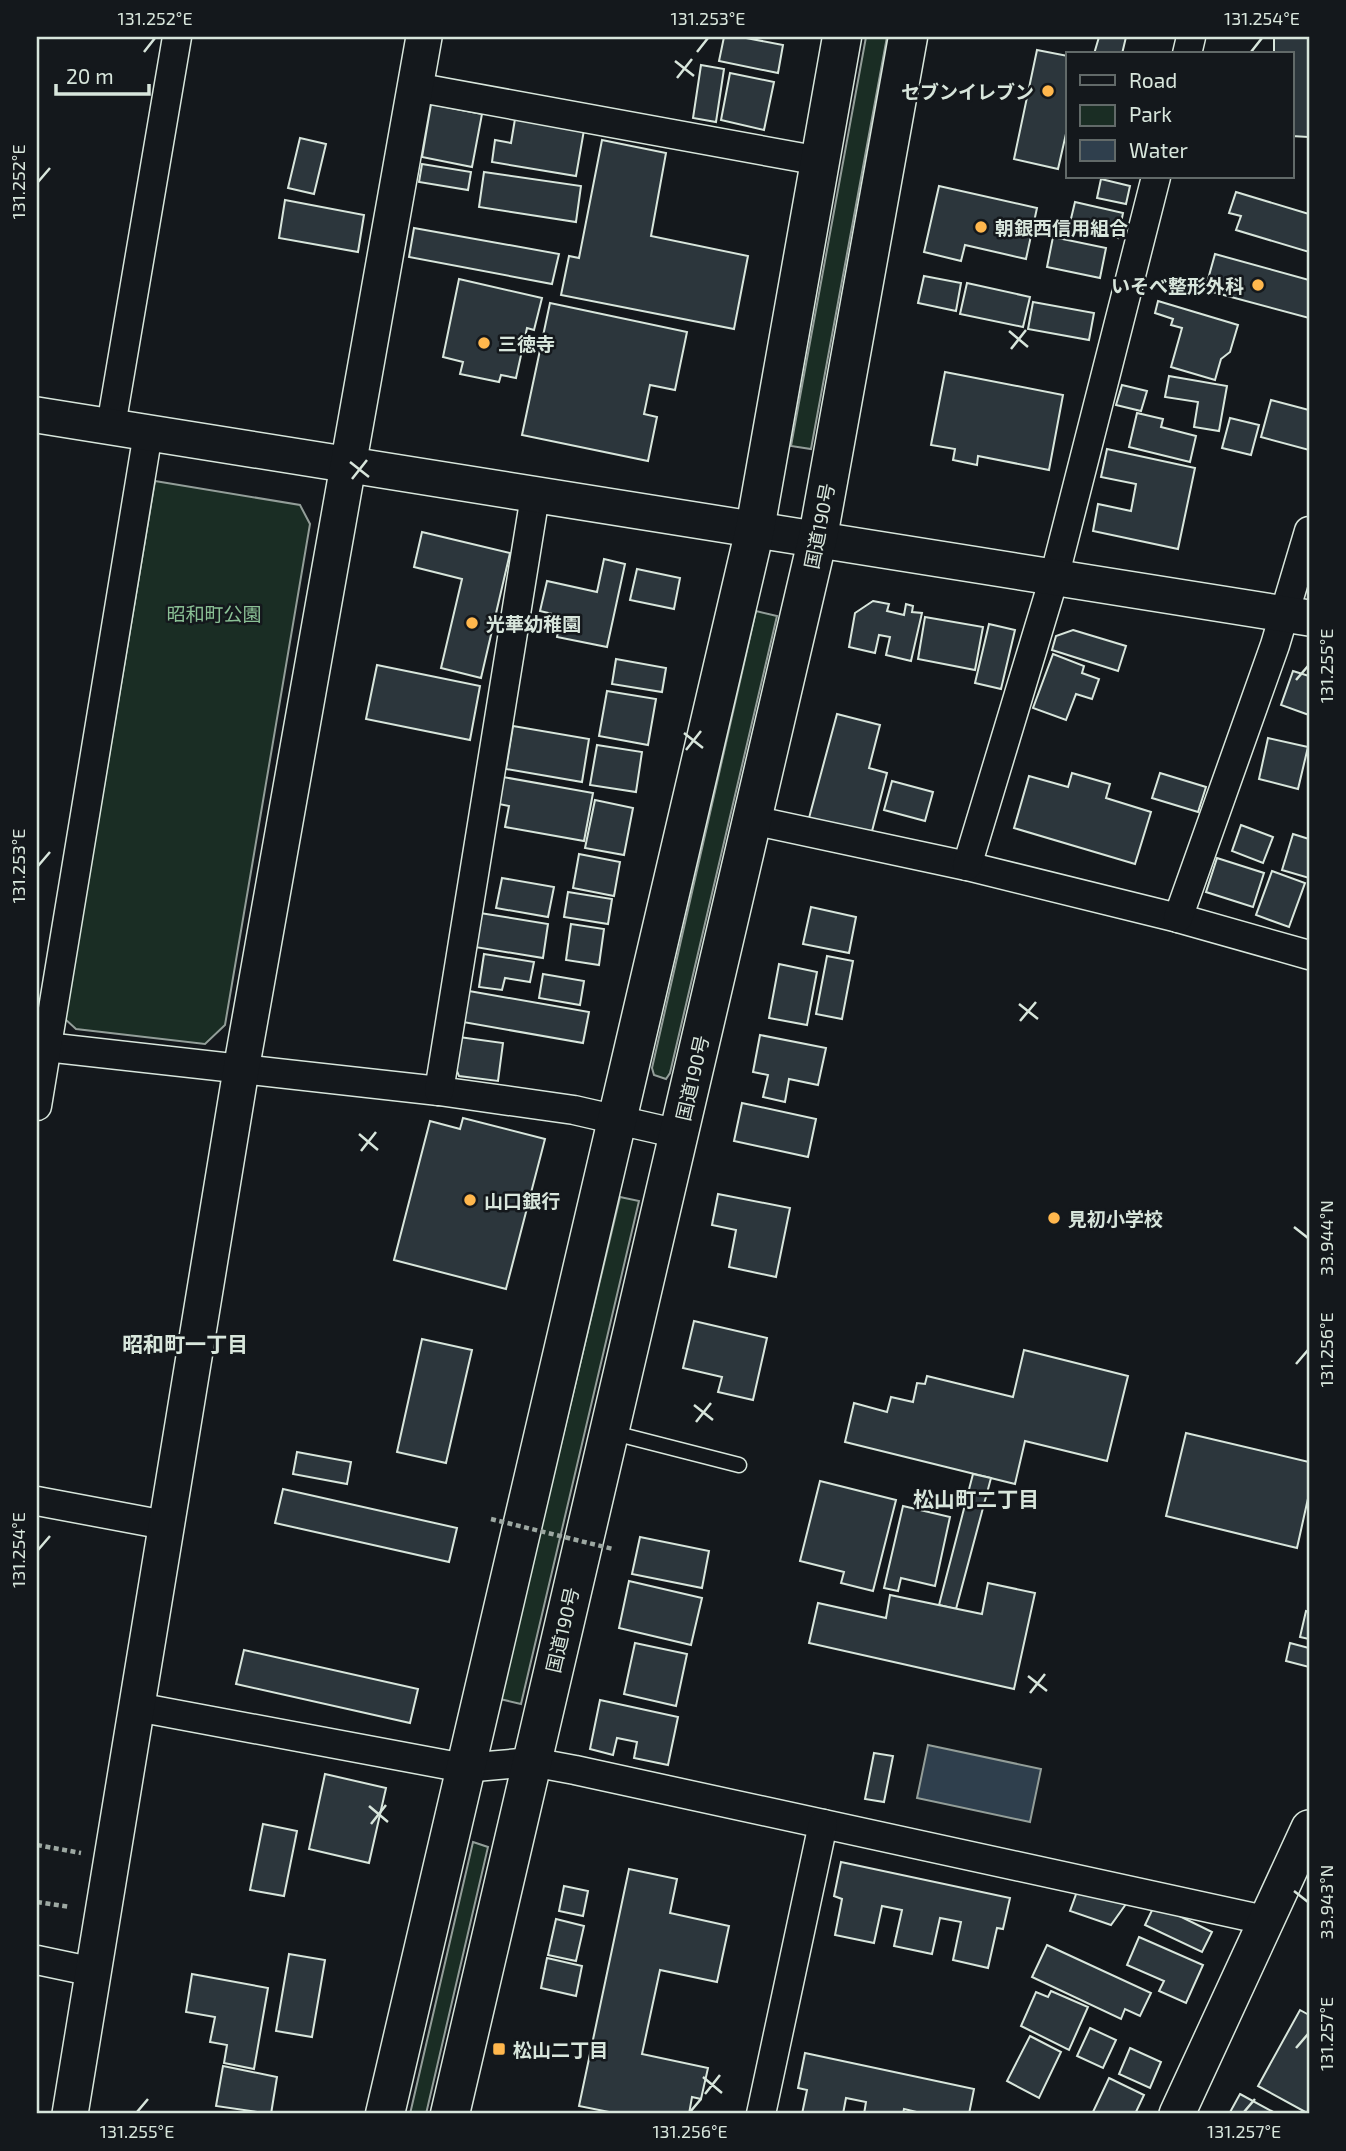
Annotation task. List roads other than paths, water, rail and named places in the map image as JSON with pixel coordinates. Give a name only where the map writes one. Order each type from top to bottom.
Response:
[{"type":"highway","points":[[386,2114],[464,1768],[755,529],[842,37]]},
{"type":"highway","name":"国道190号","points":[[450,2114],[818,537],[908,37]]},
{"type":"street","points":[[111,426],[177,37]]},
{"type":"street","points":[[71,2114],[241,1070],[424,37]]},
{"type":"street","points":[[415,87],[820,161]]},
{"type":"street","points":[[967,866],[1055,578],[1156,178]]},
{"type":"street","points":[[37,415],[1297,615]]},
{"type":"street","points":[[37,1106],[41,1047],[148,433]]},
{"type":"street","points":[[439,1091],[535,496]]},
{"type":"street","points":[[1178,918],[1297,615],[1309,531]]},
{"type":"street","points":[[752,820],[967,866],[1178,918],[1309,955]]},
{"type":"street","points":[[41,1047],[439,1091],[574,1110],[679,1134]]},
{"type":"street","points":[[37,1501],[165,1525]]},
{"type":"street","points":[[137,1707],[464,1768],[532,1762],[1269,1921]]},
{"type":"street","points":[[761,2114],[823,1824]]},
{"type":"street","points":[[1177,2114],[1269,1921],[1309,1828]]},
{"type":"street","points":[[37,1960],[94,1972]]},
{"type":"lane","points":[[609,1432],[739,1465]]},
{"type":"water","points":[[928,1745],[1041,1769],[1030,1822],[917,1798]]},
{"type":"place","name":"セブンイレブン","points":[[1048,91]]},
{"type":"place","name":"朝銀西信用組合","points":[[981,227]]},
{"type":"place","name":"いそべ整形外科","points":[[1258,285]]},
{"type":"place","name":"三徳寺","points":[[484,343]]},
{"type":"place","name":"光華幼稚園","points":[[472,623]]},
{"type":"place","name":"山口銀行","points":[[470,1200]]},
{"type":"place","name":"見初小学校","points":[[1054,1218]]},
{"type":"place","name":"松山二丁目","points":[[499,2049]]},
{"type":"district","name":"昭和町一丁目","points":[[185,1343]]},
{"type":"district","name":"松山町二丁目","points":[[976,1498]]},
{"type":"park label","name":"昭和町公園","points":[[214,613]]}]
